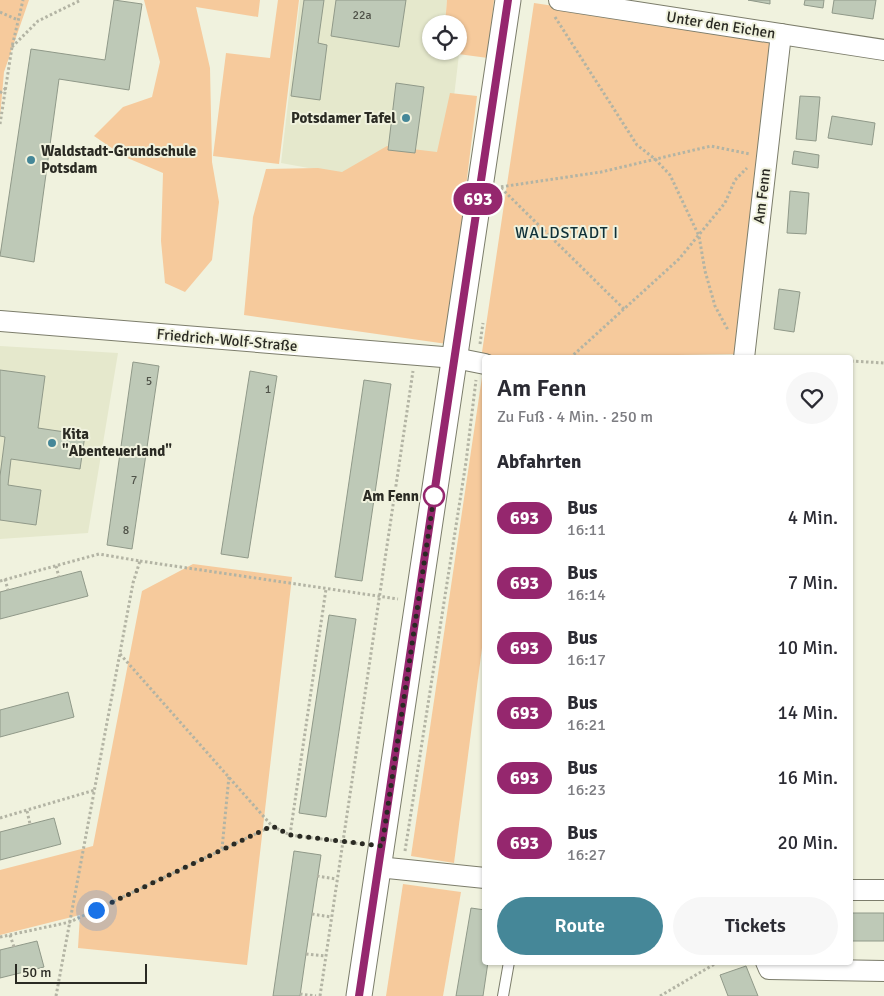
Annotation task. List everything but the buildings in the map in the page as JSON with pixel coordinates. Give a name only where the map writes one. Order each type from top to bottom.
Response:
[{"type":"street","points":[[359,996],[387,861],[418,602],[472,362],[508,0]]},
{"type":"street","name":"Unter den Eichen","points":[[556,8],[781,34],[884,50]]},
{"type":"street","name":"Am Fenn","points":[[744,355],[781,34]]},
{"type":"street","name":"Friedrich-Wolf-Straße","points":[[0,321],[416,355],[472,362]]},
{"type":"street","points":[[387,861],[482,877]]},
{"type":"street","points":[[853,890],[884,890]]},
{"type":"street","points":[[767,965],[769,969],[884,971]]},
{"type":"lane","points":[[504,996],[509,965]]},
{"type":"path","points":[[0,124],[12,47],[23,0]]},
{"type":"path","points":[[12,47],[38,21],[80,0]]},
{"type":"path","points":[[556,8],[637,145],[655,159],[670,175],[699,236],[705,271],[715,306],[729,332]]},
{"type":"path","points":[[0,12],[18,20]]},
{"type":"path","points":[[0,93],[6,88]]},
{"type":"path","points":[[500,187],[601,172],[711,146],[767,157]]},
{"type":"path","points":[[573,355],[680,259],[725,203],[735,180],[757,160],[767,157]]},
{"type":"path","points":[[499,196],[501,177]]},
{"type":"path","points":[[500,187],[624,310]]},
{"type":"path","points":[[120,654],[229,775],[272,826],[290,835],[342,842],[387,861],[466,462],[472,362],[484,314]]},
{"type":"path","points":[[320,996],[336,879],[416,355]]},
{"type":"path","points":[[853,361],[884,363]]},
{"type":"path","points":[[0,580],[99,554],[418,602]]},
{"type":"path","points":[[56,996],[133,583],[140,561]]},
{"type":"path","points":[[56,566],[59,577]]},
{"type":"path","points":[[5,579],[8,590]]},
{"type":"path","points":[[290,835],[326,588]]},
{"type":"path","points":[[222,849],[229,775]]},
{"type":"path","points":[[0,818],[94,790]]},
{"type":"path","points":[[27,810],[30,824]]},
{"type":"path","points":[[0,938],[70,922],[272,826]]},
{"type":"path","points":[[317,876],[336,879]]},
{"type":"path","points":[[312,914],[331,917]]},
{"type":"path","points":[[10,935],[14,947]]},
{"type":"path","points":[[306,954],[325,956]]},
{"type":"path","points":[[660,996],[713,965]]},
{"type":"path","points":[[300,994],[316,996]]},
{"type":"shaded area","points":[[0,0],[29,0],[4,72],[0,117]]},
{"type":"shaded area","points":[[144,0],[260,0],[258,17],[196,7],[210,68],[212,162],[219,202],[212,260],[185,292],[165,283],[161,241],[163,173],[125,157],[94,136],[123,107],[152,97],[160,62]]},
{"type":"shaded area","points":[[278,0],[299,0],[279,164],[213,156],[226,53],[270,58]]},
{"type":"shaded area","points":[[300,0],[447,0],[446,15],[422,15],[422,60],[458,60],[447,157],[380,181],[281,163]]},
{"type":"shaded area","points":[[447,0],[494,0],[488,58],[467,55],[467,15],[446,15]]},
{"type":"shaded area","points":[[534,3],[775,39],[740,354],[482,355],[481,359]]},
{"type":"shaded area","points":[[450,93],[477,96],[447,344],[244,315],[253,217],[266,169],[318,168],[342,172],[387,146],[437,152]]},
{"type":"shaded area","name":"Kita \"Abenteuerland\"","points":[[0,346],[118,353],[88,533],[0,539]]},
{"type":"shaded area","points":[[482,377],[482,648],[454,863],[411,856]]},
{"type":"shaded area","points":[[193,564],[292,577],[247,965],[78,948],[80,915],[0,935],[0,870],[93,846],[142,591]]},
{"type":"shaded area","points":[[403,884],[461,892],[443,996],[386,996]]},
{"type":"bus line","name":"693","points":[[359,996],[508,0]]},
{"type":"place","name":"Potsdamer Tafel","points":[[406,118]]},
{"type":"place","name":"Waldstadt-Grundschule Potsdam","points":[[31,160]]},
{"type":"place","name":"Kita \"Abenteuerland\"","points":[[52,443]]},
{"type":"place","name":"Am Fenn","points":[[434,496]]},
{"type":"district","name":"WALDSTADT I","points":[[567,233]]},
{"type":"route","points":[[96,910],[272,826],[290,835],[382,846],[434,496]]}]
